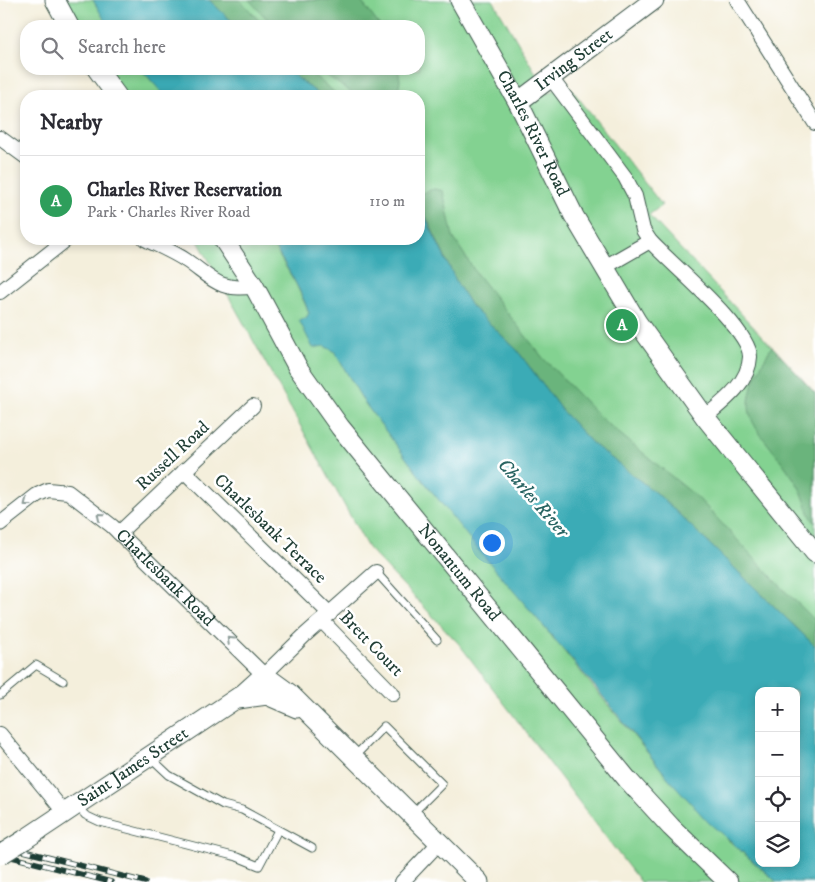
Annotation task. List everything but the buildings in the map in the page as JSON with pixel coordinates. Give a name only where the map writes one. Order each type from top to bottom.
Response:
[{"type":"street","points":[[55,0],[66,20]]},
{"type":"street","name":"Charles River Road","points":[[460,0],[518,102],[574,216],[603,268],[637,322],[705,417],[815,553]]},
{"type":"street","name":"Irving Street","points":[[518,102],[654,0]]},
{"type":"street","points":[[737,0],[815,123]]},
{"type":"street","points":[[101,75],[113,90]]},
{"type":"street","points":[[551,78],[625,177],[635,196],[643,230],[650,242],[730,321],[744,338],[750,356],[747,372],[725,401],[705,417]]},
{"type":"street","points":[[0,138],[20,153]]},
{"type":"street","points":[[603,268],[650,242]]},
{"type":"street","points":[[0,292],[59,245]]},
{"type":"street","points":[[156,245],[187,261],[216,284],[233,288],[254,286]]},
{"type":"street","name":"Nonantum Road","points":[[227,245],[254,286],[298,368],[340,427],[627,779],[671,827],[728,882]]},
{"type":"street","name":"Russell Road","points":[[119,533],[253,406]]},
{"type":"street","name":"Charlesbank Terrace","points":[[184,471],[326,617]]},
{"type":"street","name":"Charlesbank Road","points":[[0,524],[38,495],[58,490],[68,492],[79,498],[119,533],[264,675],[281,685],[352,758],[479,882]]},
{"type":"street","points":[[264,675],[376,572]]},
{"type":"street","name":"Brett Court","points":[[326,617],[393,694]]},
{"type":"street","name":"Saint James Street","points":[[0,855],[232,701],[264,675]]},
{"type":"street","name":"Charlesbank Road","points":[[232,701],[243,696],[267,695],[293,705],[315,721]]},
{"type":"street","points":[[0,734],[71,809]]},
{"type":"street","points":[[402,882],[439,843]]},
{"type":"lane","points":[[376,572],[437,640]]},
{"type":"lane","points":[[0,695],[36,665],[63,681]]},
{"type":"lane","points":[[352,758],[384,726],[442,784],[411,816]]},
{"type":"lane","points":[[149,757],[169,775],[223,805],[242,810],[312,848]]},
{"type":"lane","points":[[71,809],[100,822],[237,857],[259,866],[278,830]]},
{"type":"green space","points":[[55,0],[93,0],[105,20],[66,20]]},
{"type":"green space","points":[[209,0],[493,0],[548,94],[566,82],[662,205],[649,215],[815,393],[815,646],[562,411],[425,203],[425,90],[313,90],[294,75],[425,75],[425,20],[231,20]]},
{"type":"green space","points":[[209,0],[240,0],[258,20],[231,20]]},
{"type":"green space","points":[[249,0],[360,0],[375,20],[268,20]]},
{"type":"green space","points":[[101,75],[146,75],[160,90],[113,90]]},
{"type":"green space","points":[[294,75],[313,75],[332,90],[313,90]]},
{"type":"green space","points":[[326,75],[399,75],[398,90],[348,90]]},
{"type":"green space","points":[[434,189],[443,191],[453,237],[476,273],[543,358],[603,420],[698,498],[786,592],[815,620],[815,646],[662,498],[592,443],[562,411],[517,350],[471,306],[457,283],[425,214],[425,192]]},
{"type":"green space","points":[[200,245],[273,245],[296,284],[309,313],[306,318],[299,320],[324,346],[334,351],[364,402],[418,474],[669,779],[729,841],[755,863],[755,867],[759,867],[777,882],[640,882],[459,644],[368,548]]},
{"type":"green space","points":[[772,346],[815,393],[815,523],[796,482],[759,432],[752,419],[749,406],[751,391],[758,371]]},
{"type":"water","points":[[93,0],[209,0],[231,20],[105,20]]},
{"type":"water","points":[[146,75],[294,75],[313,90],[160,90]]},
{"type":"water","name":"Charles River","points":[[425,215],[457,283],[471,306],[517,350],[562,411],[592,443],[662,498],[815,646],[815,882],[777,882],[760,867],[800,867],[800,687],[755,687],[755,863],[708,822],[669,779],[596,688],[477,548],[364,402],[334,351],[324,346],[313,348],[299,320],[306,318],[309,313],[301,294],[273,245],[425,245]]},
{"type":"railway","points":[[0,845],[145,882]]},
{"type":"railway","points":[[0,854],[111,882]]},
{"type":"place","name":"Charles River Reservation","points":[[622,325]]}]
